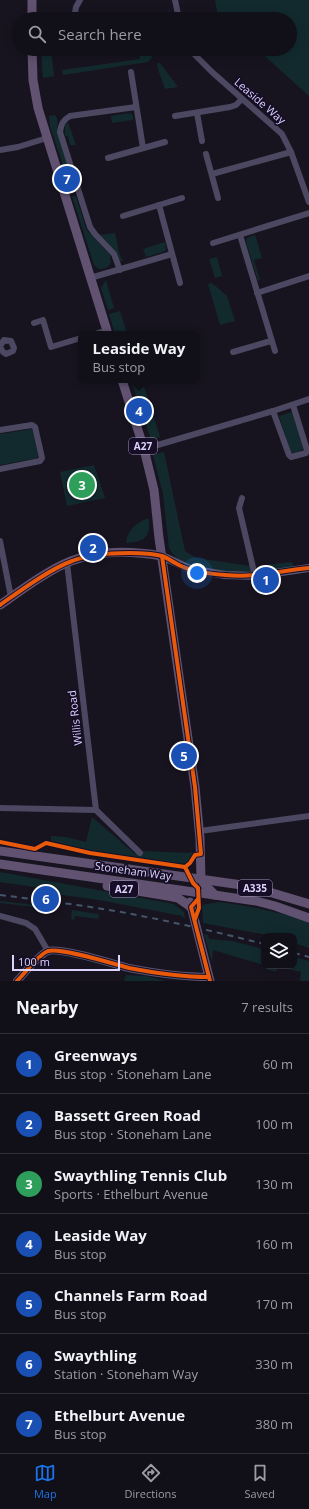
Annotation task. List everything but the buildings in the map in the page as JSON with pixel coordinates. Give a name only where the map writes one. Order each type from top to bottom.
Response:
[{"type":"main road","points":[[32,0],[32,12]]},
{"type":"main road","points":[[33,56],[36,98],[107,331]]},
{"type":"main road","name":"A27","points":[[123,383],[144,449],[154,490],[195,787],[200,831],[201,879]]},
{"type":"main road","points":[[0,605],[67,563],[84,557],[118,553],[162,556]]},
{"type":"main road","name":"Stoneham Way","points":[[0,851],[249,886],[309,904]]},
{"type":"main road","name":"Stoneham Way","points":[[0,864],[256,901],[309,918]]},
{"type":"main road","name":"A27","points":[[54,873],[75,880],[178,898],[191,908]]},
{"type":"main road","points":[[171,876],[187,891],[209,979]]},
{"type":"main road","points":[[201,879],[215,895]]},
{"type":"street","points":[[75,12],[80,0]]},
{"type":"street","points":[[175,0],[178,12]]},
{"type":"street","name":"Leaside Way","points":[[197,56],[279,130],[285,138],[291,152],[309,202]]},
{"type":"street","points":[[131,72],[142,148]]},
{"type":"street","points":[[175,116],[230,107],[236,105],[242,98]]},
{"type":"street","points":[[120,270],[114,254],[90,227],[60,132],[60,127],[64,120],[70,116],[136,107]]},
{"type":"street","points":[[197,113],[202,141]]},
{"type":"street","points":[[0,150],[18,147],[47,138]]},
{"type":"street","points":[[108,158],[165,142]]},
{"type":"street","points":[[212,174],[291,152]]},
{"type":"street","points":[[206,154],[218,198]]},
{"type":"street","points":[[123,216],[182,198]]},
{"type":"street","points":[[159,205],[180,283]]},
{"type":"street","points":[[213,243],[309,213]]},
{"type":"street","points":[[240,235],[256,293],[275,351]]},
{"type":"street","points":[[90,278],[172,254]]},
{"type":"street","points":[[256,293],[309,276]]},
{"type":"street","points":[[34,323],[43,320],[51,347],[78,339]]},
{"type":"street","points":[[234,352],[271,341]]},
{"type":"street","points":[[144,449],[309,399]]},
{"type":"street","points":[[273,411],[289,456],[291,457],[306,453],[307,450],[293,405]]},
{"type":"street","points":[[0,430],[32,425],[35,427],[42,458],[40,461],[0,469]]},
{"type":"street","points":[[242,498],[240,508],[255,576]]},
{"type":"street","points":[[0,541],[11,597]]},
{"type":"street","points":[[162,556],[190,569],[225,575],[255,576],[309,568]]},
{"type":"street","name":"Willis Road","points":[[67,563],[96,810]]},
{"type":"street","points":[[0,808],[96,810],[140,853]]},
{"type":"street","points":[[200,831],[309,816]]},
{"type":"street","points":[[0,916],[26,923],[35,929],[48,951]]},
{"type":"street","points":[[17,981],[40,957],[48,951],[64,952],[137,969],[209,979]]},
{"type":"green space","points":[[215,0],[309,0],[309,96],[265,56],[297,56],[297,12],[217,12]]},
{"type":"green space","points":[[41,56],[52,56],[54,76],[43,78]]},
{"type":"green space","points":[[140,56],[152,56],[148,62],[63,75],[62,70],[140,59]]},
{"type":"green space","points":[[157,63],[160,63],[178,87],[165,89]]},
{"type":"green space","points":[[130,113],[133,116],[133,120],[112,123],[111,116]]},
{"type":"green space","points":[[55,115],[58,121],[57,127],[75,191],[74,192],[70,180],[68,180],[50,126],[49,116]]},
{"type":"green space","points":[[68,122],[76,145],[70,145],[68,136],[65,136],[65,125]]},
{"type":"green space","points":[[72,196],[76,196],[86,229],[111,256],[111,263],[106,268],[99,269],[94,265]]},
{"type":"green space","points":[[115,233],[120,256],[123,261],[120,261],[117,253],[100,235]]},
{"type":"green space","points":[[255,235],[262,258],[254,260],[260,280],[258,281],[246,242],[247,238]]},
{"type":"green space","points":[[165,242],[166,250],[146,257],[143,249]]},
{"type":"green space","points":[[217,257],[222,276],[215,278],[209,259]]},
{"type":"green space","points":[[106,280],[114,308],[108,310],[101,288]]},
{"type":"green space","points":[[212,283],[227,296],[235,321],[220,325],[208,284]]},
{"type":"green space","points":[[120,311],[126,331],[114,331],[109,314]]},
{"type":"green space","points":[[132,383],[143,383],[160,437],[151,440]]},
{"type":"green space","points":[[292,412],[304,449],[294,453],[291,452],[279,416]]},
{"type":"green space","points":[[32,429],[38,455],[37,458],[0,465],[0,434]]},
{"type":"green space","points":[[164,452],[185,551],[196,558],[251,566],[253,574],[219,571],[194,566],[183,562],[175,556],[169,548],[163,494],[153,455]]},
{"type":"green space","points":[[94,465],[105,498],[67,506],[60,472]]},
{"type":"green space","points":[[148,518],[149,527],[147,535],[142,540],[126,543],[133,527]]},
{"type":"green space","points":[[292,562],[294,568],[258,573],[257,566]]},
{"type":"green space","points":[[92,817],[135,854],[144,851],[194,852],[187,862],[177,865],[88,851],[51,841],[51,836],[66,837],[86,842]]},
{"type":"green space","points":[[0,872],[174,904],[184,912],[185,919],[182,916],[99,900],[48,893],[48,889],[0,882]]},
{"type":"green space","points":[[0,901],[43,906],[43,908],[0,903]]},
{"type":"green space","points":[[219,902],[242,905],[287,915],[309,922],[309,948],[297,944],[297,933],[261,934],[203,923],[202,905]]},
{"type":"green space","points":[[72,910],[99,914],[98,919],[75,916],[74,920],[71,919]]},
{"type":"green space","points":[[204,934],[208,935],[209,939],[232,941],[261,948],[261,964],[213,950],[212,962]]},
{"type":"green space","points":[[297,958],[309,961],[309,981],[300,981],[301,972],[287,969],[297,969]]},
{"type":"green space","points":[[266,969],[277,969],[276,972]]},
{"type":"green space","points":[[126,975],[146,976],[166,981],[124,981]]},
{"type":"railway","points":[[0,895],[121,912],[261,943]]},
{"type":"railway","points":[[297,954],[309,957]]},
{"type":"cycle path","points":[[0,605],[54,569],[79,559],[100,554],[154,554],[162,556],[191,570],[236,576],[257,575],[309,568]]},
{"type":"cycle path","points":[[162,556],[195,787],[201,854],[195,855],[190,863],[185,867],[193,883],[198,888],[199,908],[195,919]]},
{"type":"cycle path","points":[[0,842],[35,849],[46,843],[90,853],[185,867]]},
{"type":"cycle path","points":[[198,899],[191,907],[210,981]]},
{"type":"cycle path","points":[[17,981],[40,956],[48,951],[54,950],[64,951],[139,970],[209,977]]},
{"type":"place","name":"Ethelburt Avenue","points":[[67,179]]},
{"type":"place","name":"Leaside Way","points":[[139,411]]},
{"type":"place","name":"Swaythling Tennis Club","points":[[82,485]]},
{"type":"place","name":"Bassett Green Road","points":[[93,548]]},
{"type":"place","name":"Greenways","points":[[266,580]]},
{"type":"place","name":"Channels Farm Road","points":[[184,756]]},
{"type":"place","name":"Swaythling","points":[[46,899]]}]
